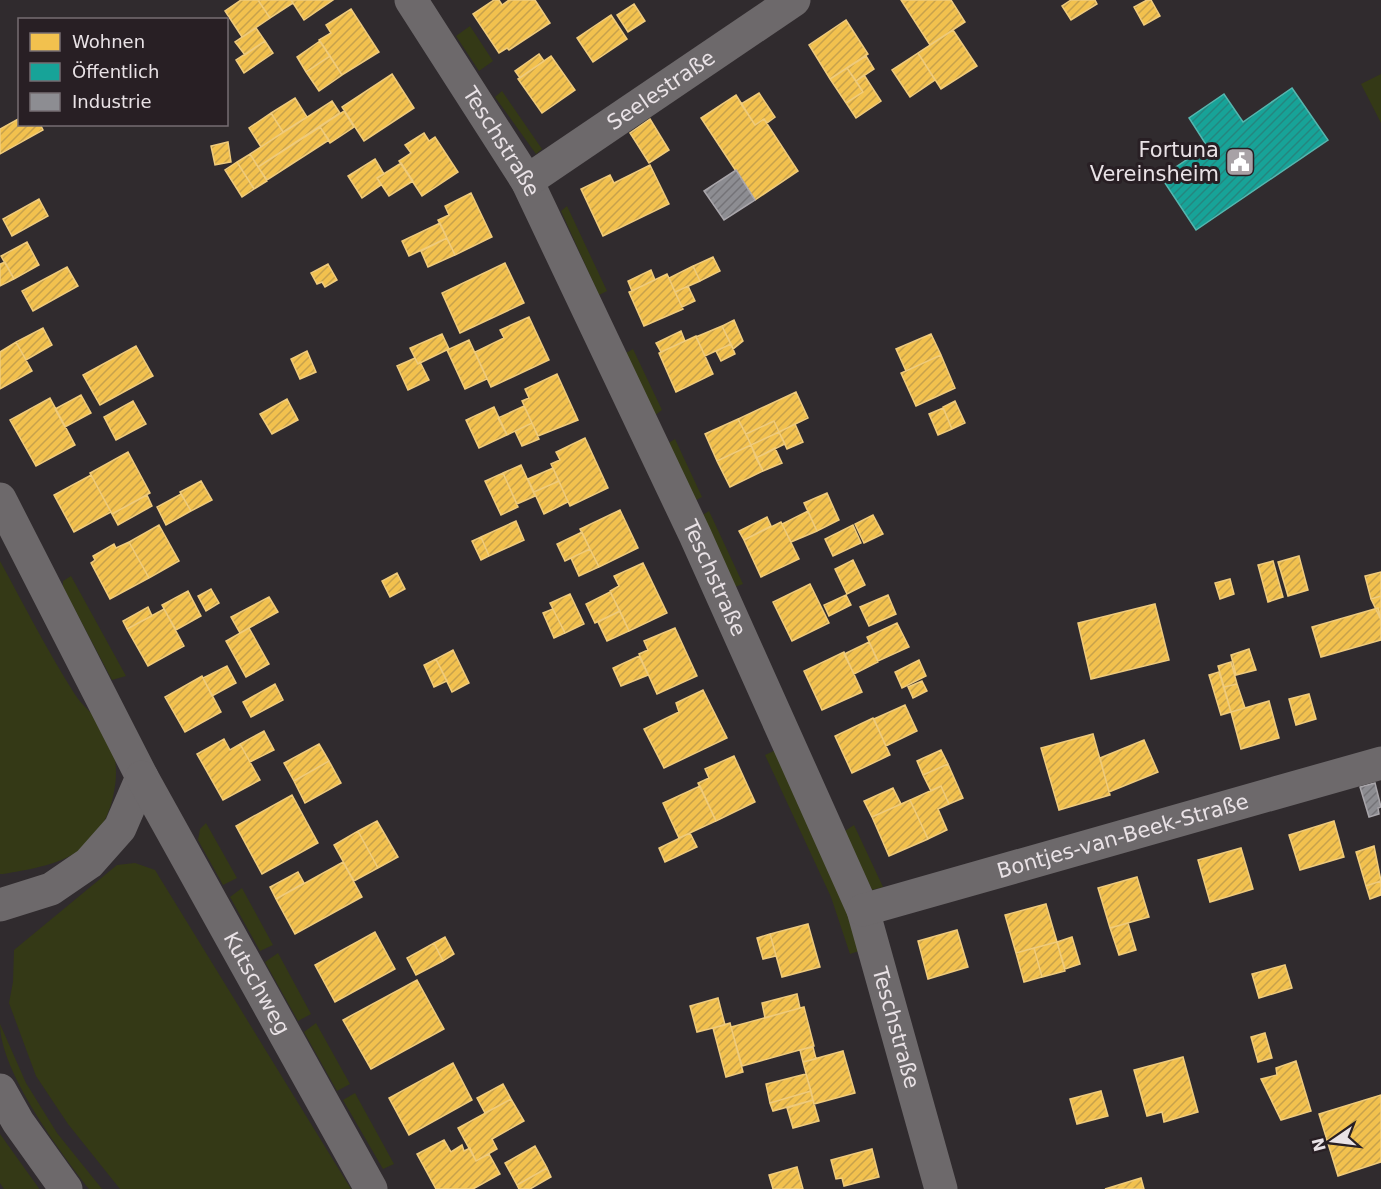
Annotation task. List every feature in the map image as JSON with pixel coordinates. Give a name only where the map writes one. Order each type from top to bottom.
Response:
[{"type":"street","name":"Teschstraße","points":[[411,0],[527,181],[695,536],[863,910],[941,1189]]},
{"type":"street","name":"Seelestraße","points":[[527,181],[794,0]]},
{"type":"street","name":"Kutschweg","points":[[0,499],[142,777],[371,1189]]},
{"type":"street","name":"Bontjes-van-Beek-Straße","points":[[863,910],[1381,763]]},
{"type":"street","points":[[0,905],[51,889],[89,863],[120,828],[142,777]]},
{"type":"street","points":[[0,1090],[18,1122],[66,1189]]},
{"type":"green space","points":[[470,26],[493,61],[479,71],[456,36]]},
{"type":"green space","points":[[1381,74],[1381,123],[1361,84]]},
{"type":"green space","points":[[502,91],[542,149],[536,154],[495,97]]},
{"type":"green space","points":[[567,206],[607,291],[599,295],[561,211]]},
{"type":"green space","points":[[633,349],[662,410],[654,416],[626,353]]},
{"type":"green space","points":[[675,439],[702,497],[694,501],[667,444]]},
{"type":"green space","points":[[709,511],[743,584],[735,587],[701,516]]},
{"type":"green space","points":[[0,561],[74,693],[105,729],[115,758],[116,773],[113,797],[106,817],[97,833],[86,845],[73,855],[58,862],[3,874],[0,874]]},
{"type":"green space","points":[[71,576],[126,676],[112,680],[63,587],[63,581]]},
{"type":"green space","points":[[778,749],[841,894],[859,951],[850,954],[831,897],[765,755]]},
{"type":"green space","points":[[206,823],[237,878],[223,885],[198,840],[200,829]]},
{"type":"green space","points":[[854,825],[883,887],[872,890],[845,831]]},
{"type":"green space","points":[[135,863],[155,870],[351,1189],[120,1189],[68,1124],[36,1076],[9,1003],[13,982],[14,950],[117,865]]},
{"type":"green space","points":[[242,888],[273,945],[260,951],[230,897]]},
{"type":"green space","points":[[278,953],[311,1014],[298,1021],[265,962]]},
{"type":"green space","points":[[316,1023],[350,1084],[337,1091],[304,1032]]},
{"type":"green space","points":[[0,1024],[26,1083],[57,1133],[102,1189],[89,1189],[48,1133],[10,1064]]},
{"type":"green space","points":[[355,1093],[394,1164],[383,1169],[343,1100]]},
{"type":"green space","points":[[0,1134],[39,1189],[4,1189],[0,1183]]},
{"type":"building: Wohnen","points":[[241,0],[258,0],[270,18],[242,37],[225,11]]},
{"type":"building: Wohnen","points":[[258,0],[291,0],[293,3],[270,18]]},
{"type":"building: Wohnen","points":[[291,0],[333,0],[304,20]]},
{"type":"building: Wohnen","points":[[494,0],[499,0],[502,5],[509,0],[535,0],[550,23],[509,50],[507,48],[499,53],[473,14]]},
{"type":"building: Wohnen","points":[[901,0],[951,0],[965,22],[930,45]]},
{"type":"building: Wohnen","points":[[1071,0],[1095,0],[1097,4],[1071,20],[1062,6]]},
{"type":"building: Wohnen","points":[[1151,0],[1160,16],[1144,25],[1134,7]]},
{"type":"building: Wohnen","points":[[634,4],[645,21],[628,32],[617,15]]},
{"type":"building: Wohnen","points":[[351,9],[379,52],[342,75],[319,40],[331,33],[326,25]]},
{"type":"building: Wohnen","points":[[611,15],[627,39],[593,62],[577,38]]},
{"type":"building: Wohnen","points":[[846,20],[868,54],[830,79],[809,45]]},
{"type":"building: Wohnen","points":[[256,28],[265,41],[245,55],[235,42]]},
{"type":"building: Wohnen","points":[[953,30],[977,66],[941,89],[918,53]]},
{"type":"building: Wohnen","points":[[265,41],[273,53],[244,73],[236,60]]},
{"type":"building: Wohnen","points":[[320,41],[330,56],[306,72],[297,57]]},
{"type":"building: Wohnen","points":[[918,53],[935,80],[910,97],[892,70]]},
{"type":"building: Wohnen","points":[[539,54],[544,61],[520,78],[515,71]]},
{"type":"building: Wohnen","points":[[330,56],[342,75],[319,91],[306,72]]},
{"type":"building: Wohnen","points":[[551,56],[575,90],[542,113],[518,79]]},
{"type":"building: Wohnen","points":[[866,56],[874,69],[856,81],[847,68]]},
{"type":"building: Wohnen","points":[[847,68],[863,92],[846,103],[830,79]]},
{"type":"building: Wohnen","points":[[392,74],[414,108],[364,141],[342,107]]},
{"type":"building: Wohnen","points":[[864,75],[881,101],[856,118],[846,103],[863,92],[856,81]]},
{"type":"building: Wohnen","points":[[759,93],[775,117],[767,123],[764,119],[755,125],[741,104]]},
{"type":"building: Wohnen","points":[[736,95],[755,125],[764,119],[798,171],[755,200],[701,118]]},
{"type":"building: Wohnen","points":[[295,98],[307,117],[283,132],[271,113]]},
{"type":"building: Wohnen","points":[[332,101],[340,113],[258,167],[250,154]]},
{"type":"building: Wohnen","points":[[344,111],[354,127],[330,143],[320,127]]},
{"type":"building: Wohnen","points":[[271,113],[283,132],[261,147],[249,128]]},
{"type":"building: Wohnen","points":[[18,119],[18,126],[41,126],[43,130],[0,154],[0,129]]},
{"type":"building: Wohnen","points":[[650,119],[669,150],[649,163],[630,133]]},
{"type":"building: Wohnen","points":[[320,127],[329,140],[267,180],[258,167]]},
{"type":"building: Wohnen","points":[[424,133],[429,141],[435,137],[458,172],[422,196],[399,161],[411,153],[405,145]]},
{"type":"building: Wohnen","points":[[228,142],[231,162],[215,165],[211,146]]},
{"type":"building: Wohnen","points":[[250,154],[267,181],[254,189],[237,162]]},
{"type":"building: Wohnen","points":[[375,159],[384,174],[377,178],[381,185],[362,198],[348,176]]},
{"type":"building: Wohnen","points":[[237,162],[254,189],[242,197],[225,170]]},
{"type":"building: Wohnen","points":[[401,163],[413,181],[389,196],[377,178]]},
{"type":"building: Wohnen","points":[[650,165],[669,204],[603,236],[581,189],[610,175],[614,183]]},
{"type":"building: Wohnen","points":[[471,193],[492,237],[455,255],[438,220],[449,215],[445,206]]},
{"type":"building: Wohnen","points":[[39,199],[48,216],[12,236],[3,219]]},
{"type":"building: Wohnen","points":[[440,223],[447,238],[409,256],[402,241]]},
{"type":"building: Wohnen","points":[[447,238],[455,255],[428,267],[421,251]]},
{"type":"building: Wohnen","points":[[27,242],[39,265],[14,279],[1,256]]},
{"type":"building: Wohnen","points":[[713,257],[720,271],[700,281],[693,266]]},
{"type":"building: Wohnen","points":[[5,262],[14,279],[0,286],[0,264]]},
{"type":"building: Wohnen","points":[[505,263],[524,303],[460,333],[442,293]]},
{"type":"building: Wohnen","points":[[328,264],[337,280],[325,287],[322,282],[317,284],[311,273]]},
{"type":"building: Wohnen","points":[[693,266],[700,281],[675,292],[669,278]]},
{"type":"building: Wohnen","points":[[67,267],[78,286],[33,311],[22,291]]},
{"type":"building: Wohnen","points":[[651,270],[655,280],[632,291],[628,281]]},
{"type":"building: Wohnen","points":[[667,274],[683,309],[644,326],[629,292]]},
{"type":"building: Wohnen","points":[[688,286],[695,301],[682,307],[675,292]]},
{"type":"building: Wohnen","points":[[529,317],[549,360],[491,387],[475,352],[504,338],[500,330]]},
{"type":"building: Wohnen","points":[[734,320],[743,341],[733,349],[722,326]]},
{"type":"building: Wohnen","points":[[722,326],[731,344],[705,356],[696,337]]},
{"type":"building: Wohnen","points":[[43,328],[52,345],[26,360],[16,342]]},
{"type":"building: Wohnen","points":[[681,331],[685,341],[661,352],[656,343]]},
{"type":"building: Wohnen","points":[[442,334],[449,349],[418,364],[410,348]]},
{"type":"building: Wohnen","points":[[931,334],[941,355],[906,371],[896,349]]},
{"type":"building: Wohnen","points":[[696,336],[713,374],[676,392],[659,353]]},
{"type":"building: Wohnen","points":[[469,340],[487,379],[465,389],[447,350]]},
{"type":"building: Wohnen","points":[[16,342],[32,371],[0,389],[0,352]]},
{"type":"building: Wohnen","points":[[731,344],[735,354],[721,361],[716,351]]},
{"type":"building: Wohnen","points":[[136,346],[153,376],[100,405],[83,375]]},
{"type":"building: Wohnen","points":[[307,351],[316,372],[300,379],[291,359]]},
{"type":"building: Wohnen","points":[[941,355],[955,388],[916,406],[901,373]]},
{"type":"building: Wohnen","points":[[415,358],[418,364],[420,362],[429,380],[408,390],[397,366]]},
{"type":"building: Wohnen","points":[[557,374],[578,420],[538,436],[522,401],[529,398],[525,389]]},
{"type":"building: Wohnen","points":[[796,392],[808,418],[779,432],[774,421],[746,434],[738,419]]},
{"type":"building: Wohnen","points":[[81,395],[91,413],[65,427],[55,409]]},
{"type":"building: Wohnen","points":[[50,398],[75,445],[36,466],[10,420]]},
{"type":"building: Wohnen","points":[[287,399],[298,420],[272,434],[260,414]]},
{"type":"building: Wohnen","points":[[133,401],[146,424],[116,440],[104,417]]},
{"type":"building: Wohnen","points":[[955,401],[965,423],[952,429],[943,407]]},
{"type":"building: Wohnen","points":[[524,406],[532,423],[507,435],[498,418]]},
{"type":"building: Wohnen","points":[[494,407],[507,435],[479,448],[466,420]]},
{"type":"building: Wohnen","points":[[943,408],[952,429],[938,435],[929,414]]},
{"type":"building: Wohnen","points":[[738,419],[751,445],[717,461],[705,434]]},
{"type":"building: Wohnen","points":[[774,421],[779,432],[751,445],[746,434]]},
{"type":"building: Wohnen","points":[[532,423],[539,439],[522,446],[515,431]]},
{"type":"building: Wohnen","points":[[795,424],[803,442],[787,449],[779,432]]},
{"type":"building: Wohnen","points":[[779,432],[785,444],[756,458],[751,445]]},
{"type":"building: Wohnen","points":[[585,438],[608,488],[570,506],[551,464],[560,460],[556,452]]},
{"type":"building: Wohnen","points":[[751,445],[763,471],[730,487],[717,461]]},
{"type":"building: Wohnen","points":[[775,448],[782,463],[763,471],[756,458]]},
{"type":"building: Wohnen","points":[[128,452],[150,493],[112,514],[90,473]]},
{"type":"building: Wohnen","points":[[521,465],[535,496],[517,504],[503,473]]},
{"type":"building: Wohnen","points":[[553,468],[559,481],[534,492],[528,479]]},
{"type":"building: Wohnen","points":[[503,473],[518,507],[501,515],[485,481]]},
{"type":"building: Wohnen","points":[[91,475],[111,512],[74,532],[54,495]]},
{"type":"building: Wohnen","points":[[201,481],[212,500],[191,511],[180,492]]},
{"type":"building: Wohnen","points":[[559,481],[568,502],[544,514],[534,492]]},
{"type":"building: Wohnen","points":[[827,493],[839,520],[817,531],[804,503]]},
{"type":"building: Wohnen","points":[[181,494],[191,511],[166,525],[157,507]]},
{"type":"building: Wohnen","points":[[147,495],[152,506],[118,525],[112,514]]},
{"type":"building: Wohnen","points":[[620,510],[638,548],[599,567],[580,529]]},
{"type":"building: Wohnen","points":[[808,511],[817,531],[791,542],[782,524]]},
{"type":"building: Wohnen","points":[[873,515],[883,534],[864,543],[855,524]]},
{"type":"building: Wohnen","points":[[767,517],[771,526],[744,540],[739,531]]},
{"type":"building: Wohnen","points":[[516,521],[524,540],[489,556],[481,537]]},
{"type":"building: Wohnen","points":[[781,522],[799,559],[761,577],[744,540]]},
{"type":"building: Wohnen","points":[[159,525],[179,561],[149,578],[129,542]]},
{"type":"building: Wohnen","points":[[853,525],[861,543],[833,556],[825,539]]},
{"type":"building: Wohnen","points":[[582,532],[590,549],[565,561],[557,544]]},
{"type":"building: Wohnen","points":[[481,537],[489,556],[481,560],[472,541]]},
{"type":"building: Wohnen","points":[[129,542],[149,578],[110,599],[91,563],[95,560],[93,556],[114,544],[116,548]]},
{"type":"building: Wohnen","points":[[590,549],[599,567],[579,576],[571,558]]},
{"type":"building: Wohnen","points":[[1299,556],[1308,590],[1288,596],[1278,562]]},
{"type":"building: Wohnen","points":[[853,560],[865,585],[847,594],[835,569]]},
{"type":"building: Wohnen","points":[[1273,561],[1283,597],[1268,602],[1258,565]]},
{"type":"building: Wohnen","points":[[643,563],[667,613],[629,631],[610,591],[619,586],[614,576]]},
{"type":"building: Wohnen","points":[[1381,572],[1381,596],[1371,599],[1365,576]]},
{"type":"building: Wohnen","points":[[397,573],[405,589],[390,597],[382,581]]},
{"type":"building: Wohnen","points":[[1230,579],[1234,594],[1220,599],[1215,583]]},
{"type":"building: Wohnen","points":[[810,584],[829,623],[792,641],[773,602]]},
{"type":"building: Wohnen","points":[[211,589],[219,603],[206,611],[198,596]]},
{"type":"building: Wohnen","points":[[188,591],[201,616],[176,630],[162,605]]},
{"type":"building: Wohnen","points":[[610,592],[620,611],[595,623],[586,604]]},
{"type":"building: Wohnen","points":[[570,594],[584,624],[565,633],[550,603]]},
{"type":"building: Wohnen","points":[[846,595],[851,605],[829,616],[824,605]]},
{"type":"building: Wohnen","points":[[888,595],[896,614],[869,626],[860,607]]},
{"type":"building: Wohnen","points":[[1381,596],[1381,620],[1371,599]]},
{"type":"building: Wohnen","points":[[269,597],[278,612],[240,633],[231,617]]},
{"type":"building: Wohnen","points":[[1155,604],[1169,660],[1091,679],[1078,623]]},
{"type":"building: Wohnen","points":[[148,607],[152,616],[127,629],[123,621]]},
{"type":"building: Wohnen","points":[[1378,608],[1381,620],[1381,640],[1321,657],[1312,627]]},
{"type":"building: Wohnen","points":[[164,609],[184,646],[148,666],[127,629]]},
{"type":"building: Wohnen","points":[[553,609],[565,633],[554,638],[543,613]]},
{"type":"building: Wohnen","points":[[620,611],[629,631],[607,641],[598,622]]},
{"type":"building: Wohnen","points":[[897,623],[909,647],[878,661],[867,637]]},
{"type":"building: Wohnen","points":[[249,628],[269,664],[246,677],[226,641]]},
{"type":"building: Wohnen","points":[[675,628],[697,676],[657,694],[639,654],[648,650],[644,641]]},
{"type":"building: Wohnen","points":[[869,642],[878,662],[854,674],[844,654]]},
{"type":"building: Wohnen","points":[[1249,649],[1256,670],[1236,675],[1231,655]]},
{"type":"building: Wohnen","points":[[453,650],[469,683],[452,692],[436,659]]},
{"type":"building: Wohnen","points":[[844,652],[862,692],[822,710],[804,671]]},
{"type":"building: Wohnen","points":[[639,656],[648,675],[621,686],[613,668]]},
{"type":"building: Wohnen","points":[[436,659],[447,681],[434,687],[424,665]]},
{"type":"building: Wohnen","points":[[919,660],[926,676],[902,688],[895,672]]},
{"type":"building: Wohnen","points":[[1231,662],[1237,684],[1224,687],[1218,666]]},
{"type":"building: Wohnen","points":[[227,666],[236,683],[212,696],[203,678]]},
{"type":"building: Wohnen","points":[[1219,672],[1231,712],[1221,715],[1209,675]]},
{"type":"building: Wohnen","points":[[202,676],[221,712],[185,732],[165,697]]},
{"type":"building: Wohnen","points":[[922,681],[927,691],[913,698],[908,687]]},
{"type":"building: Wohnen","points":[[275,684],[283,700],[251,717],[243,702]]},
{"type":"building: Wohnen","points":[[1237,684],[1245,708],[1231,712],[1224,687]]},
{"type":"building: Wohnen","points":[[703,690],[727,738],[664,768],[644,729],[679,712],[676,703]]},
{"type":"building: Wohnen","points":[[1309,694],[1316,719],[1296,725],[1289,699]]},
{"type":"building: Wohnen","points":[[1269,701],[1279,738],[1241,749],[1231,712]]},
{"type":"building: Wohnen","points":[[905,705],[917,731],[886,746],[874,719]]},
{"type":"building: Wohnen","points":[[873,718],[890,755],[852,773],[835,736]]},
{"type":"building: Wohnen","points":[[264,731],[274,750],[250,762],[240,744]]},
{"type":"building: Wohnen","points":[[1093,734],[1110,795],[1059,810],[1041,748]]},
{"type":"building: Wohnen","points":[[224,739],[230,750],[240,744],[260,780],[223,800],[197,754]]},
{"type":"building: Wohnen","points":[[1144,740],[1158,772],[1109,792],[1100,758]]},
{"type":"building: Wohnen","points":[[319,744],[329,761],[294,781],[284,763]]},
{"type":"building: Wohnen","points":[[941,750],[948,764],[923,775],[917,761]]},
{"type":"building: Wohnen","points":[[734,756],[755,802],[716,821],[698,783],[709,778],[705,769]]},
{"type":"building: Wohnen","points":[[329,761],[341,783],[305,803],[294,781]]},
{"type":"building: Wohnen","points":[[948,764],[963,798],[949,804],[941,786],[931,791],[923,775]]},
{"type":"building: Wohnen","points":[[700,786],[716,821],[679,838],[663,803]]},
{"type":"building: Wohnen","points":[[941,786],[949,804],[938,809],[947,830],[928,839],[910,800]]},
{"type":"building: Wohnen","points":[[893,788],[901,804],[872,817],[864,801]]},
{"type":"building: Wohnen","points":[[292,795],[318,843],[262,874],[236,826]]},
{"type":"building: Wohnen","points":[[910,800],[928,839],[889,856],[872,817]]},
{"type":"building: Wohnen","points":[[377,821],[398,857],[378,868],[358,831]]},
{"type":"building: Wohnen","points":[[1334,821],[1344,857],[1300,870],[1289,835]]},
{"type":"building: Wohnen","points":[[358,831],[378,868],[354,881],[334,845]]},
{"type":"building: Wohnen","points":[[690,833],[697,847],[665,862],[659,848]]},
{"type":"building: Wohnen","points":[[1374,846],[1381,881],[1366,886],[1356,852]]},
{"type":"building: Wohnen","points":[[1241,848],[1253,889],[1210,902],[1198,860]]},
{"type":"building: Wohnen","points":[[343,862],[362,897],[295,934],[276,899]]},
{"type":"building: Wohnen","points":[[298,872],[304,883],[276,899],[270,887]]},
{"type":"building: Wohnen","points":[[1137,877],[1149,917],[1110,928],[1098,888]]},
{"type":"building: Wohnen","points":[[1381,881],[1381,895],[1370,899],[1366,886]]},
{"type":"building: Wohnen","points":[[1046,904],[1057,942],[1016,953],[1005,915]]},
{"type":"building: Wohnen","points":[[1128,923],[1136,950],[1119,955],[1110,928]]},
{"type":"building: Wohnen","points":[[808,924],[820,967],[782,977],[770,934]]},
{"type":"building: Wohnen","points":[[957,930],[968,967],[928,979],[918,941]]},
{"type":"building: Wohnen","points":[[375,932],[395,969],[335,1002],[315,965]]},
{"type":"building: Wohnen","points":[[770,934],[776,956],[763,959],[757,938]]},
{"type":"building: Wohnen","points":[[445,937],[454,954],[443,961],[434,943]]},
{"type":"building: Wohnen","points":[[1072,937],[1080,964],[1065,969],[1057,942]]},
{"type":"building: Wohnen","points":[[1057,942],[1065,971],[1042,977],[1034,948]]},
{"type":"building: Wohnen","points":[[434,943],[443,961],[416,975],[407,958]]},
{"type":"building: Wohnen","points":[[1034,948],[1042,977],[1024,982],[1016,953]]},
{"type":"building: Wohnen","points":[[1285,965],[1292,988],[1259,998],[1252,974]]},
{"type":"building: Wohnen","points":[[417,980],[444,1029],[371,1069],[343,1020]]},
{"type":"building: Wohnen","points":[[797,994],[800,1008],[765,1018],[762,1003]]},
{"type":"building: Wohnen","points":[[718,998],[725,1025],[697,1032],[690,1006]]},
{"type":"building: Wohnen","points":[[804,1007],[814,1046],[742,1066],[731,1027]]},
{"type":"building: Wohnen","points":[[730,1023],[743,1072],[726,1077],[713,1028]]},
{"type":"building: Wohnen","points":[[1265,1033],[1272,1058],[1258,1062],[1251,1037]]},
{"type":"building: Wohnen","points":[[813,1047],[816,1059],[803,1062],[800,1050]]},
{"type":"building: Wohnen","points":[[843,1051],[855,1093],[814,1104],[803,1062]]},
{"type":"building: Wohnen","points":[[1183,1057],[1198,1112],[1164,1122],[1162,1112],[1147,1116],[1134,1070]]},
{"type":"building: Wohnen","points":[[1296,1061],[1311,1111],[1281,1120],[1261,1079],[1277,1075],[1276,1068]]},
{"type":"building: Wohnen","points":[[453,1063],[472,1100],[409,1135],[389,1098]]},
{"type":"building: Wohnen","points":[[806,1074],[811,1091],[770,1103],[766,1084]]},
{"type":"building: Wohnen","points":[[503,1084],[511,1099],[485,1113],[477,1098]]},
{"type":"building: Wohnen","points":[[811,1091],[813,1100],[773,1111],[770,1103]]},
{"type":"building: Wohnen","points":[[1101,1091],[1108,1116],[1077,1124],[1070,1099]]},
{"type":"building: Wohnen","points":[[1381,1095],[1381,1162],[1338,1176],[1319,1114]]},
{"type":"building: Wohnen","points":[[511,1099],[524,1121],[492,1139],[497,1149],[476,1161],[458,1128]]},
{"type":"building: Wohnen","points":[[813,1100],[819,1121],[793,1128],[787,1108]]},
{"type":"building: Wohnen","points":[[444,1140],[451,1152],[462,1145],[464,1151],[470,1148],[476,1161],[489,1154],[500,1174],[473,1189],[436,1189],[417,1154]]},
{"type":"building: Wohnen","points":[[535,1146],[547,1168],[517,1185],[505,1163]]},
{"type":"building: Wohnen","points":[[872,1149],[879,1177],[844,1186],[842,1178],[836,1179],[831,1160]]},
{"type":"building: Wohnen","points":[[797,1167],[803,1189],[773,1189],[769,1175]]},
{"type":"building: Wohnen","points":[[547,1168],[551,1177],[530,1189],[519,1189],[517,1185]]},
{"type":"building: Wohnen","points":[[1141,1178],[1144,1189],[1105,1189]]},
{"type":"building: Öffentlich","name":"Fortuna Vereinsheim","points":[[1292,88],[1328,140],[1196,230],[1161,177],[1207,146],[1189,118],[1224,94],[1243,122]]},
{"type":"building: Industrie","points":[[736,170],[755,200],[724,220],[704,191]]},
{"type":"building: Industrie","points":[[1375,783],[1381,807],[1378,808],[1379,814],[1369,817],[1360,787]]},
{"type":"place","name":"Fortuna Vereinsheim","points":[[1240,162]]}]
